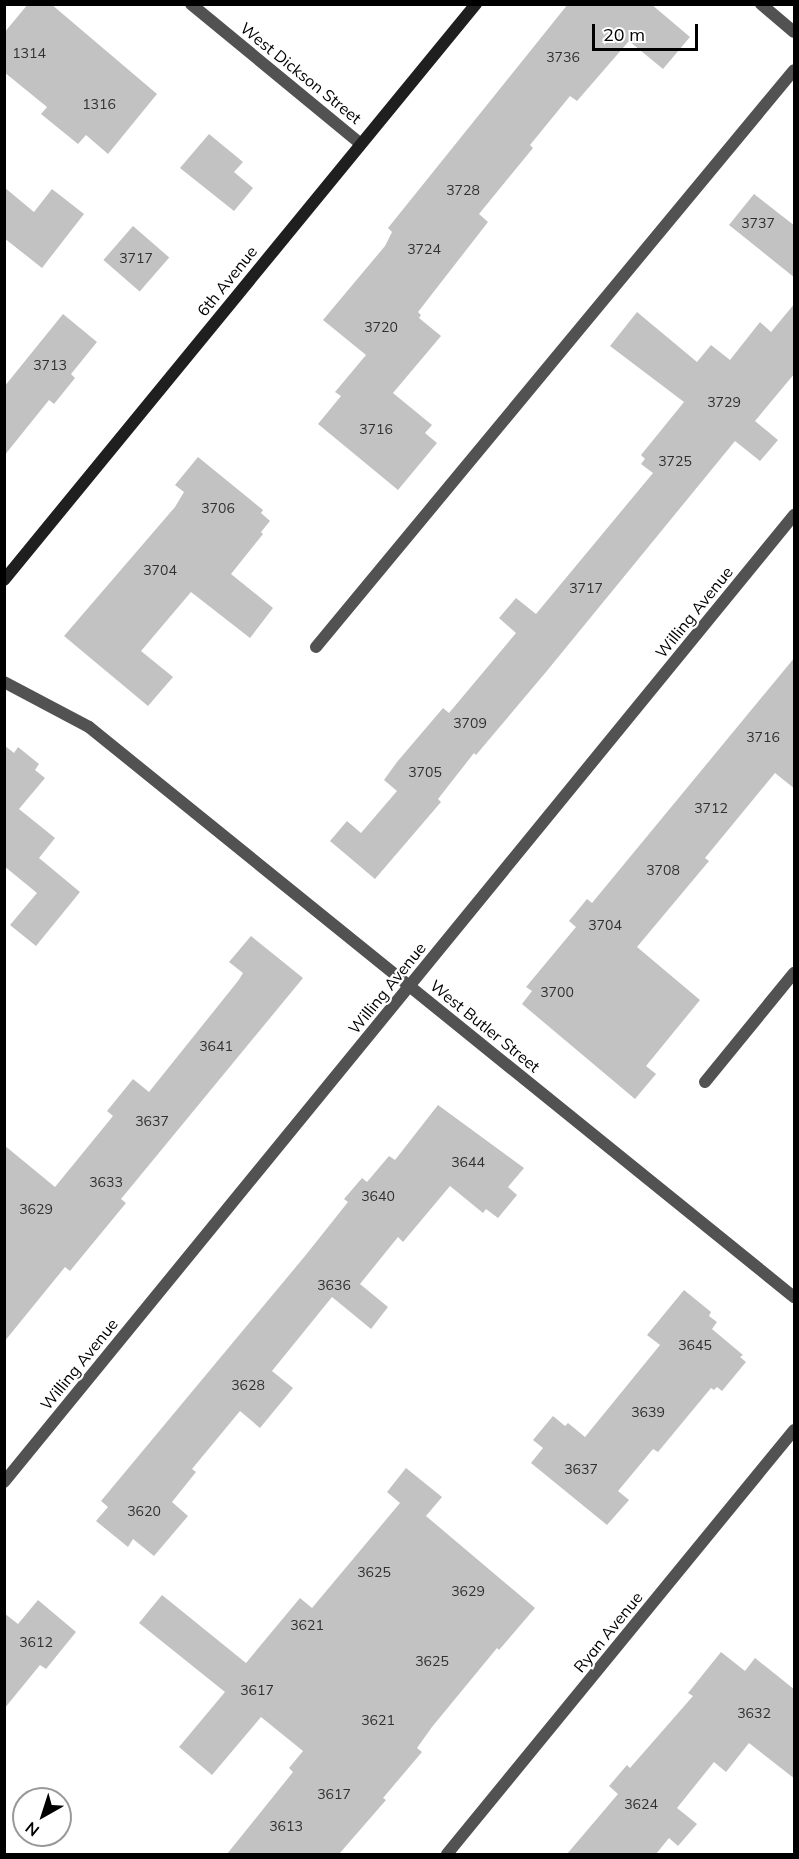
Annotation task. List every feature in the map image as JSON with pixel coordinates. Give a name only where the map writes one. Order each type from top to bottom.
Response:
[{"type":"street","name":"West Dickson Street","points":[[191,4],[361,144]]},
{"type":"street","name":"6th Avenue","points":[[4,580],[476,4]]},
{"type":"street","points":[[761,4],[795,32]]},
{"type":"street","points":[[316,647],[795,70]]},
{"type":"street","name":"Willing Avenue","points":[[4,1482],[795,515]]},
{"type":"street","name":"West Butler Street","points":[[4,682],[89,727],[795,1298]]},
{"type":"street","points":[[705,1082],[795,973]]},
{"type":"street","name":"Ryan Avenue","points":[[447,1854],[795,1430]]},
{"type":"building","points":[[28,4],[51,4],[157,94],[108,154],[86,135],[78,144],[41,114],[47,107],[4,72],[4,33]]},
{"type":"building","points":[[568,4],[651,4],[690,37],[663,69],[629,41],[577,101],[570,96],[530,145],[533,148],[479,214],[488,222],[418,312],[421,315],[419,318],[441,336],[393,393],[432,425],[425,433],[437,443],[398,490],[318,424],[341,396],[335,392],[366,355],[323,320],[385,246],[392,232],[388,228]]},
{"type":"building","points":[[209,134],[243,162],[234,172],[253,188],[234,211],[180,168]]},
{"type":"building","points":[[4,187],[34,212],[52,189],[84,214],[42,268],[4,238]]},
{"type":"building","points":[[754,194],[795,226],[795,278],[729,225]]},
{"type":"building","points":[[133,226],[169,257],[140,291],[103,260]]},
{"type":"building","points":[[795,303],[795,373],[755,421],[778,440],[760,461],[735,441],[546,672],[476,755],[474,753],[438,799],[441,802],[375,879],[330,841],[347,821],[361,833],[397,791],[384,780],[397,762],[443,708],[449,713],[516,633],[499,618],[516,598],[536,614],[653,473],[641,464],[645,459],[641,455],[684,402],[610,346],[637,312],[697,362],[711,345],[730,360],[760,322],[771,332]]},
{"type":"building","points":[[63,314],[97,342],[71,374],[75,378],[54,404],[49,400],[4,456],[4,387]]},
{"type":"building","points":[[198,457],[263,510],[261,513],[270,521],[261,532],[263,534],[231,574],[273,608],[250,638],[191,592],[141,651],[173,677],[148,706],[64,636],[175,507],[184,492],[175,485]]},
{"type":"building","points":[[795,657],[795,789],[775,773],[705,858],[709,861],[637,947],[700,1000],[646,1066],[656,1074],[635,1099],[522,1004],[532,991],[526,987],[576,927],[569,921],[587,899],[592,903]]},
{"type":"building","points":[[4,745],[14,753],[18,747],[39,764],[35,770],[45,778],[19,809],[55,838],[39,858],[80,892],[36,946],[10,925],[37,893],[4,866]]},
{"type":"building","points":[[251,936],[303,978],[121,1199],[126,1203],[70,1271],[65,1267],[4,1342],[4,1145],[55,1187],[113,1116],[107,1111],[133,1079],[149,1092],[238,981],[243,973],[229,962]]},
{"type":"building","points":[[438,1105],[524,1168],[508,1187],[517,1195],[498,1218],[486,1209],[483,1213],[450,1186],[403,1242],[398,1237],[360,1284],[388,1307],[371,1329],[332,1297],[272,1371],[293,1388],[260,1428],[240,1411],[192,1469],[196,1472],[172,1502],[188,1516],[154,1556],[133,1539],[128,1547],[96,1521],[108,1507],[101,1501],[305,1256],[348,1202],[344,1199],[362,1178],[367,1182],[389,1156],[395,1160]]},
{"type":"building","points":[[684,1290],[711,1312],[709,1316],[717,1322],[712,1329],[743,1355],[740,1357],[746,1362],[722,1391],[717,1387],[714,1390],[711,1388],[658,1452],[653,1449],[618,1491],[629,1500],[607,1525],[531,1463],[543,1448],[533,1440],[553,1416],[565,1426],[568,1423],[585,1437],[660,1345],[647,1335]]},
{"type":"building","points":[[406,1468],[442,1497],[426,1516],[535,1608],[499,1650],[497,1648],[432,1727],[417,1748],[422,1752],[383,1798],[386,1800],[339,1854],[227,1854],[293,1772],[289,1768],[303,1751],[261,1717],[212,1775],[179,1747],[225,1692],[139,1623],[162,1595],[246,1663],[300,1598],[312,1608],[400,1503],[387,1492]]},
{"type":"building","points":[[38,1600],[76,1632],[46,1669],[40,1665],[4,1709],[4,1613],[18,1624]]},
{"type":"building","points":[[721,1652],[745,1671],[755,1658],[795,1690],[795,1779],[749,1743],[726,1772],[714,1762],[677,1808],[697,1824],[678,1846],[669,1838],[656,1854],[567,1854],[618,1794],[609,1786],[627,1765],[630,1768],[693,1696],[688,1693]]}]
